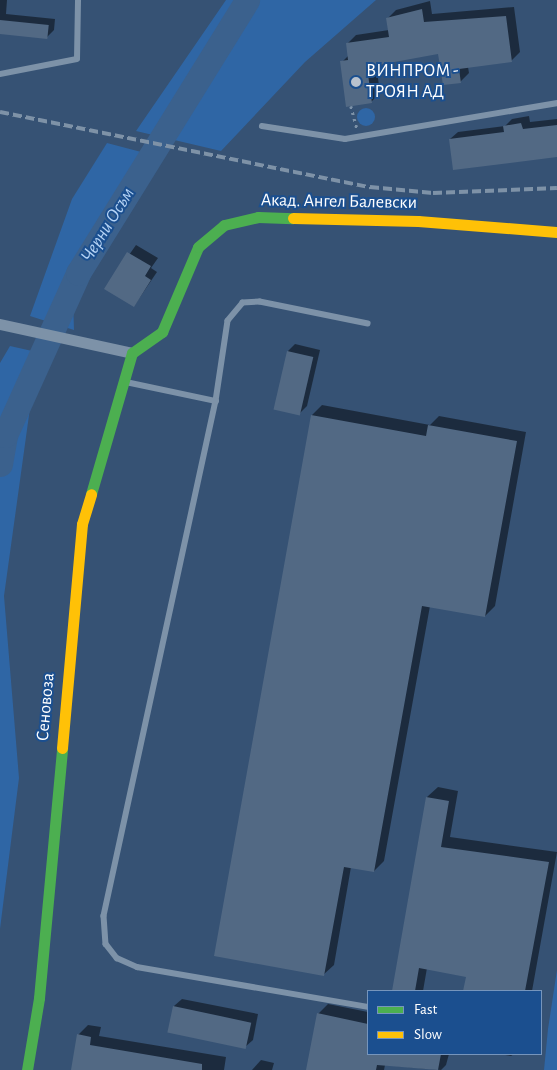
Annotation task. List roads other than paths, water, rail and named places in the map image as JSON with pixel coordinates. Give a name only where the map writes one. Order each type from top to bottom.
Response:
[{"type":"street","name":"Акад. Ангел Балевски","points":[[132,353],[148,346],[162,332],[198,247],[224,225],[258,217],[399,220],[557,232]]},
{"type":"street","points":[[0,324],[74,342],[132,353]]},
{"type":"street","name":"Сеновоза","points":[[27,1070],[43,962],[82,524],[92,477],[126,382],[132,353]]},
{"type":"lane","points":[[0,74],[77,58],[78,0]]},
{"type":"lane","points":[[262,126],[298,134],[359,138],[557,103]]},
{"type":"lane","points":[[367,1007],[137,967],[116,958],[106,944],[104,916],[216,401],[228,321],[243,303],[260,302],[368,324]]},
{"type":"lane","points":[[126,382],[216,401]]},
{"type":"waterway","name":"Черни Осъм","points":[[0,464],[5,435],[78,273],[247,0]]},
{"type":"railway","points":[[0,112],[370,187],[433,193],[557,188]]},
{"type":"place","name":"ВИНПРОМ - ТРОЯН АД","points":[[356,82]]}]
